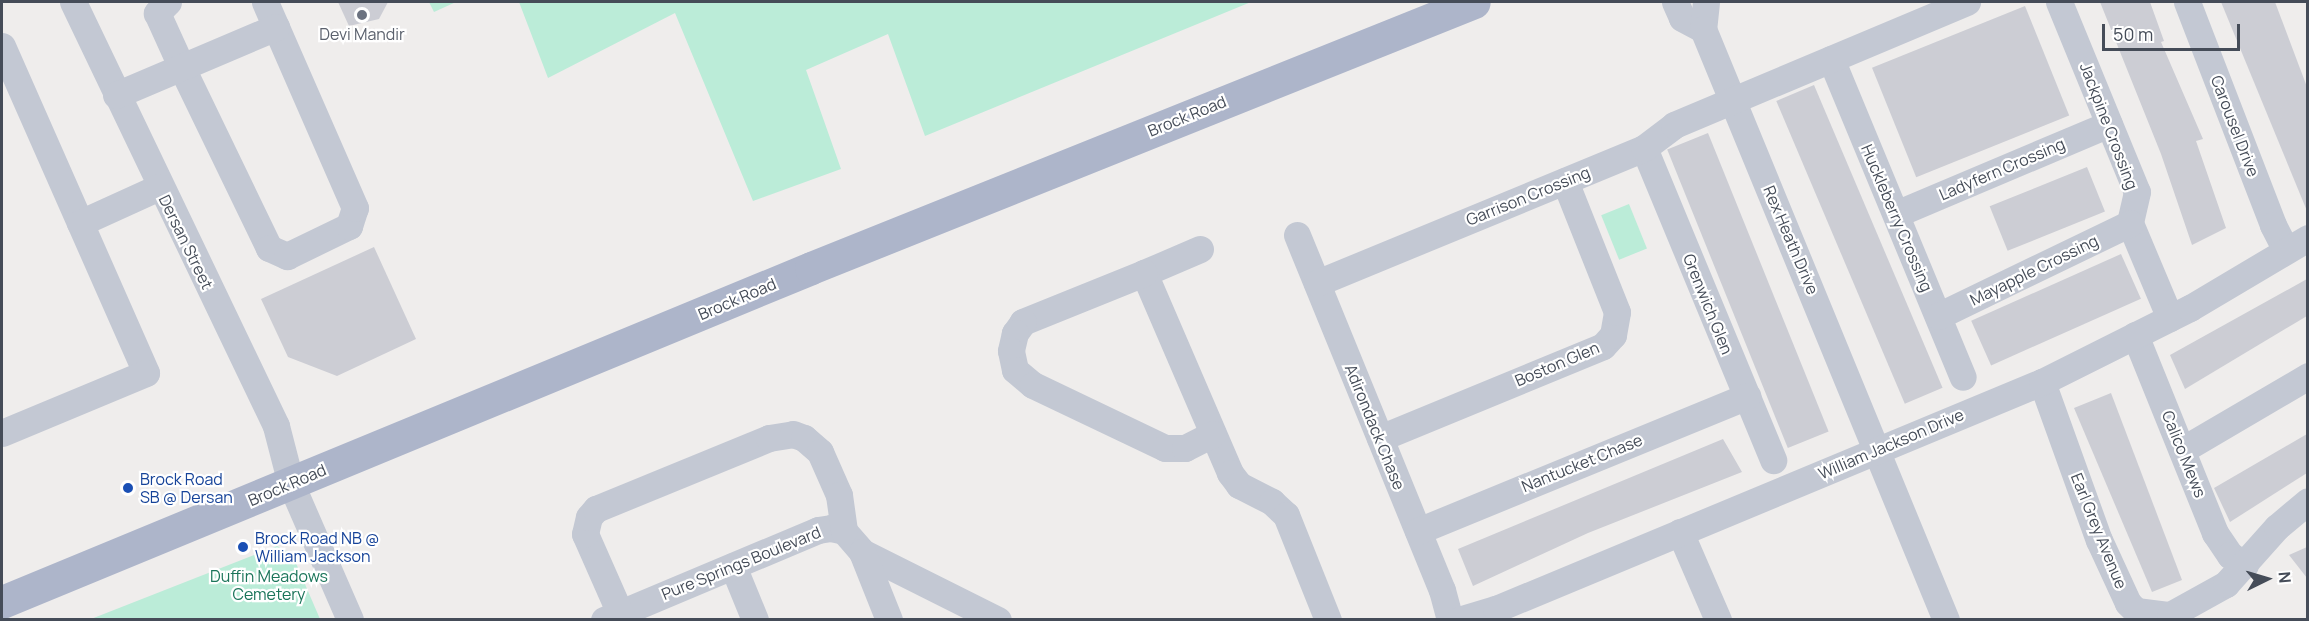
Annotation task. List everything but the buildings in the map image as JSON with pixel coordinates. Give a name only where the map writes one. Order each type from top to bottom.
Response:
[{"type":"main road","name":"Brock Road","points":[[2,602],[810,268],[1474,2]]},
{"type":"street","name":"Dersan Street","points":[[73,2],[159,187],[276,426],[291,484]]},
{"type":"street","points":[[168,2],[157,14],[182,68],[269,248],[287,256],[349,226],[355,208],[265,2]]},
{"type":"street","points":[[1675,2],[1682,18],[1703,29]]},
{"type":"street","name":"Rex Heath Drive","points":[[1706,2],[1703,29],[1879,450],[1946,620]]},
{"type":"street","points":[[1733,100],[1967,2]]},
{"type":"street","name":"Jackpine Crossing","points":[[2059,2],[2137,192],[2130,223]]},
{"type":"street","name":"Carousel Drive","points":[[2187,2],[2273,225],[2297,244]]},
{"type":"street","points":[[116,95],[276,27]]},
{"type":"street","points":[[2,46],[146,373],[2,433]]},
{"type":"street","name":"Huckleberry Crossing","points":[[1831,59],[1963,377]]},
{"type":"street","name":"Garrison Crossing","points":[[1317,283],[1644,148],[1665,129],[1733,100]]},
{"type":"street","name":"Ladyfern Crossing","points":[[1896,214],[2109,124]]},
{"type":"street","name":"Grenwich Glen","points":[[1644,148],[1773,460]]},
{"type":"street","name":"Boston Glen","points":[[1380,438],[1603,346],[1613,335],[1617,312],[1565,181]]},
{"type":"street","points":[[81,223],[159,187]]},
{"type":"street","points":[[2130,223],[2170,318]]},
{"type":"street","name":"Mayapple Crossing","points":[[1938,316],[2130,223]]},
{"type":"street","name":"Adirondack Chase","points":[[1297,235],[1418,531],[1450,620]]},
{"type":"street","name":"William Jackson Drive","points":[[1459,620],[1496,609],[2042,381],[2170,318],[2297,244]]},
{"type":"street","points":[[1200,249],[1023,322],[1015,333],[1011,351],[1015,370],[1033,385],[1165,448],[1185,448],[1213,434]]},
{"type":"street","points":[[1144,273],[1213,434],[1239,485],[1272,502],[1286,515],[1328,620]]},
{"type":"street","name":"Calico Mews","points":[[2135,335],[2215,533],[2230,555],[2245,565]]},
{"type":"street","points":[[2182,450],[2307,376]]},
{"type":"street","name":"Earl Grey Avenue","points":[[2042,381],[2099,540],[2128,603],[2136,611],[2170,615],[2226,584],[2277,527],[2307,501]]},
{"type":"street","name":"Nantucket Chase","points":[[1418,531],[1747,396]]},
{"type":"street","points":[[615,617],[585,534],[589,517],[596,509],[769,438],[793,434],[804,438],[820,452],[839,495],[844,531]]},
{"type":"street","points":[[291,484],[350,620]]},
{"type":"street","name":"Pure Springs Boulevard","points":[[615,617],[818,530],[844,531],[862,552],[889,620]]},
{"type":"street","points":[[1680,532],[1718,620]]},
{"type":"street","points":[[862,552],[998,620]]},
{"type":"street","points":[[733,566],[755,620]]},
{"type":"green space","points":[[429,2],[456,2],[434,12]]},
{"type":"green space","points":[[519,2],[1251,2],[925,136],[888,34],[806,70],[841,169],[753,201],[675,13],[548,78]]},
{"type":"green space","points":[[1629,204],[1647,249],[1619,260],[1601,215]]},
{"type":"green space","name":"Duffin Meadows Cemetery","points":[[277,546],[292,554],[320,619],[91,619]]},
{"type":"place","name":"Devi Mandir","points":[[362,15]]},
{"type":"place","name":"Brock Road SB @ Dersan","points":[[128,488]]},
{"type":"place","name":"Brock Road NB @ William Jackson","points":[[243,547]]}]
